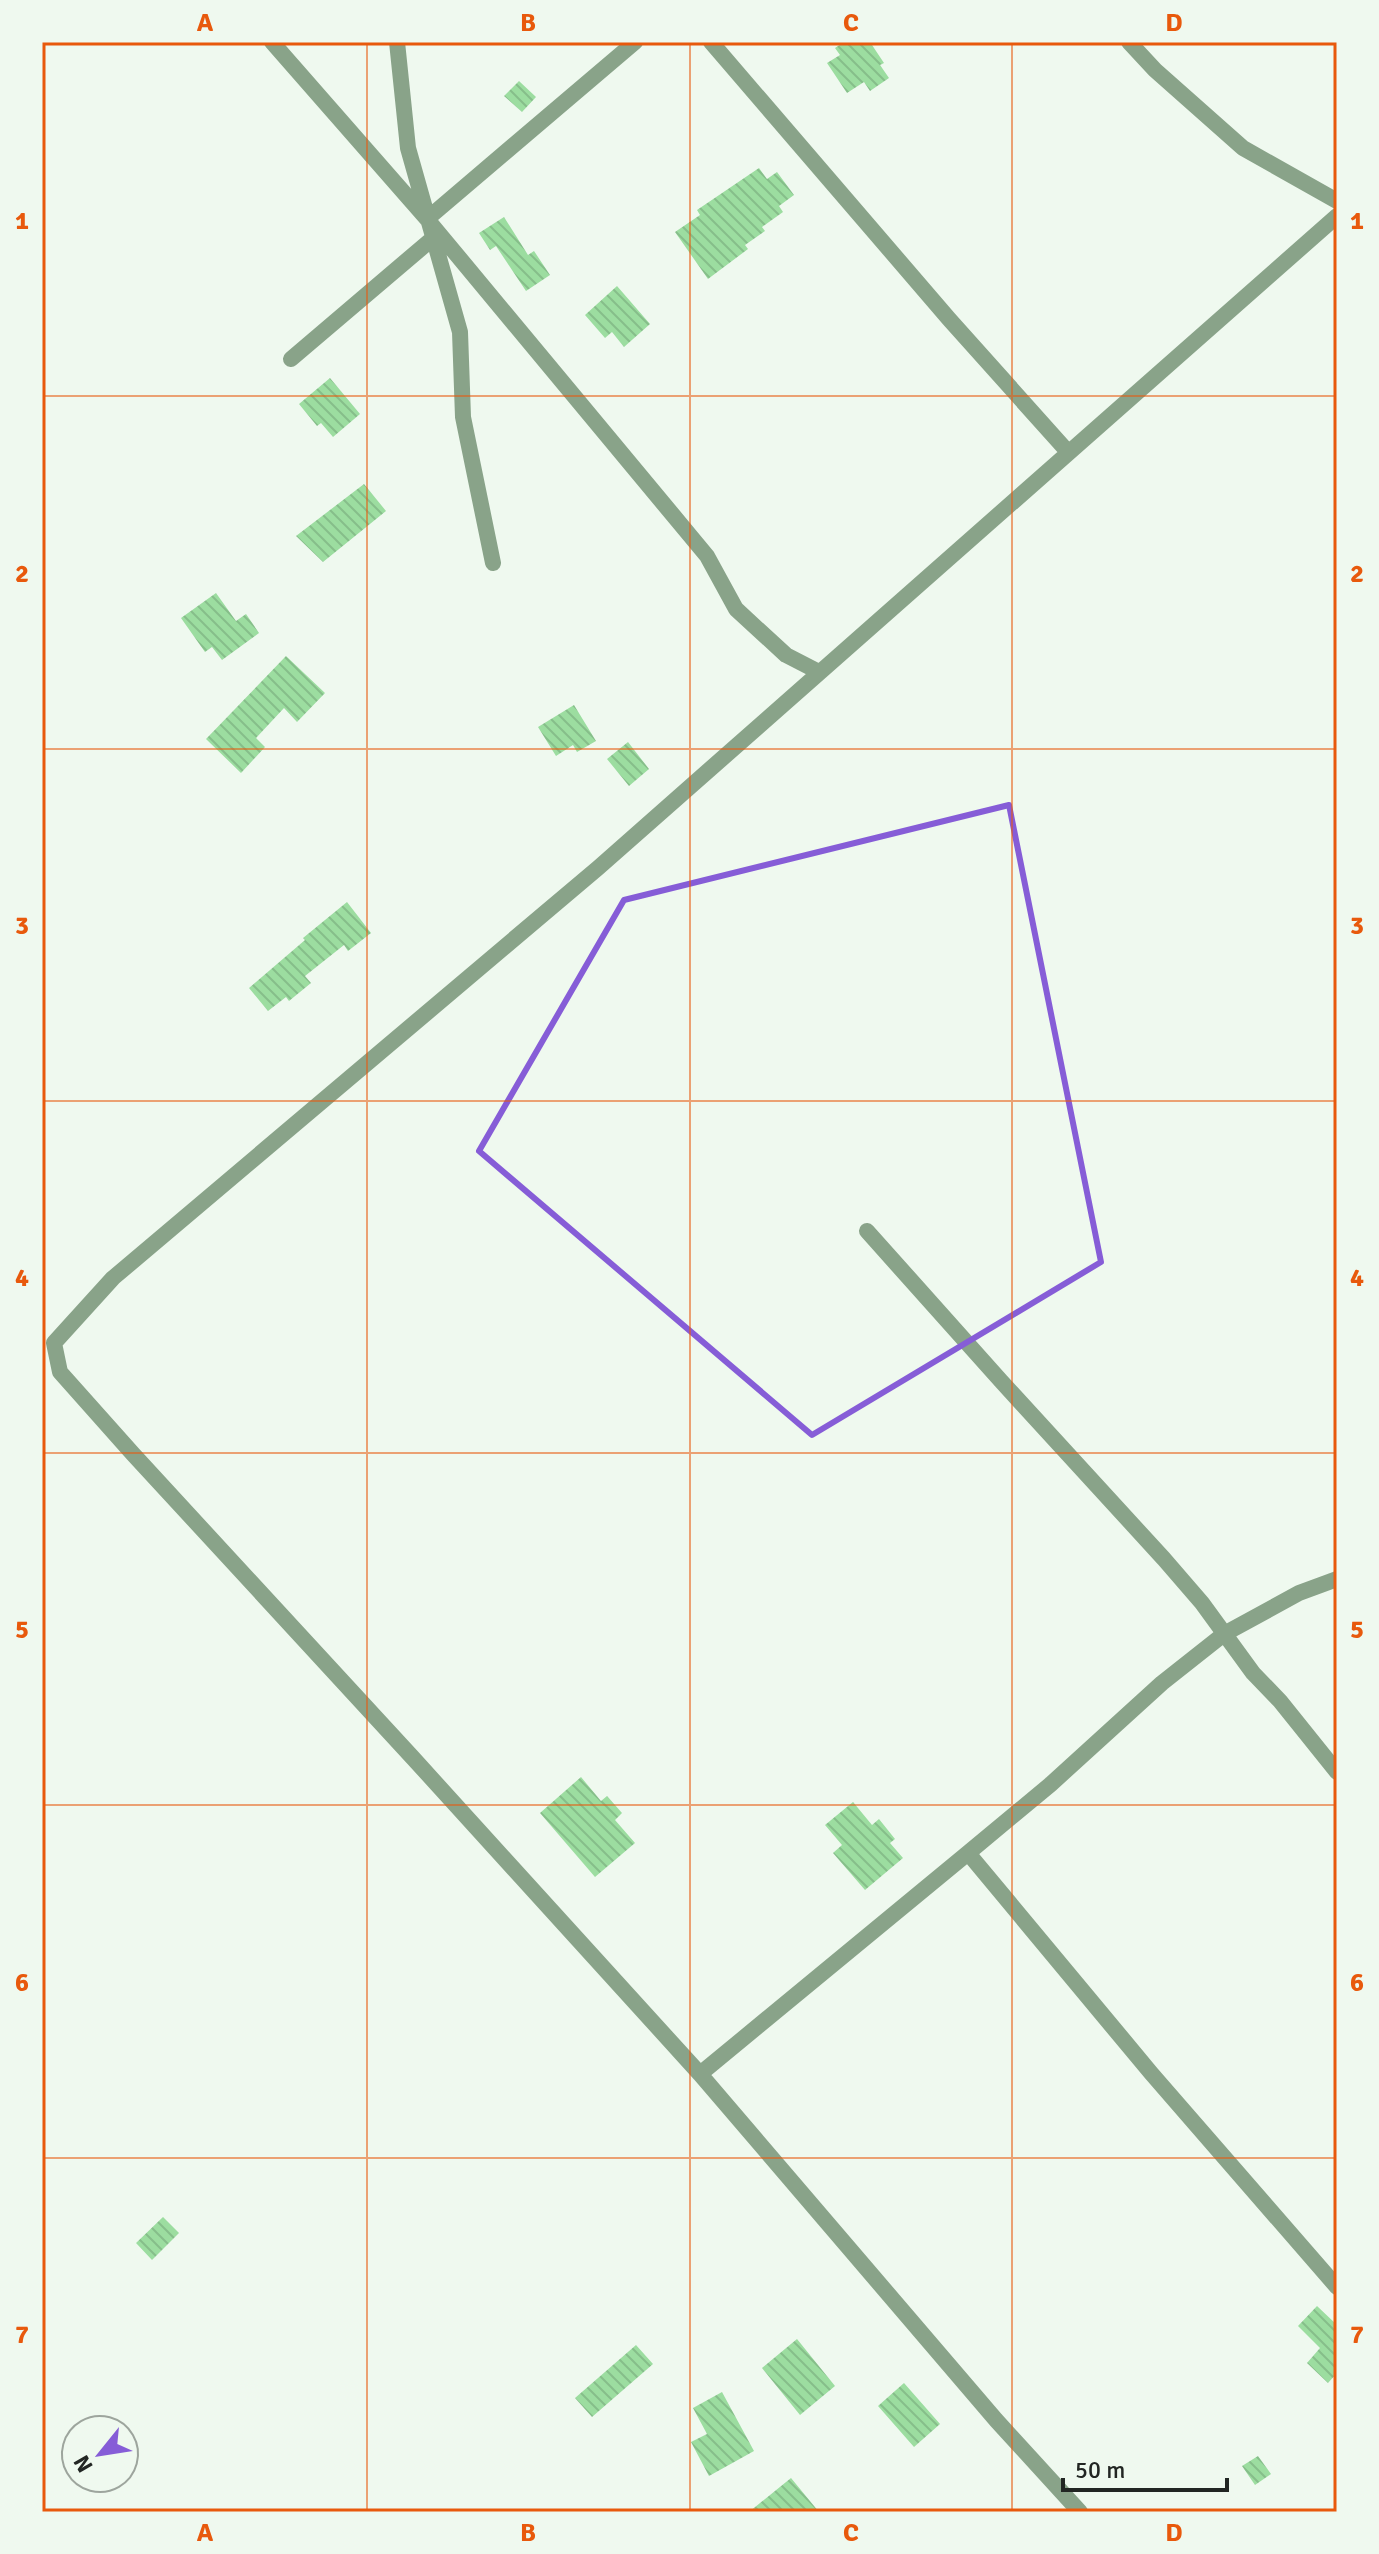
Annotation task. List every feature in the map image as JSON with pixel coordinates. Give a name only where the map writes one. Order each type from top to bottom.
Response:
[{"type":"street","points":[[272,42],[427,219],[707,556],[736,609],[786,655],[819,672]]},
{"type":"street","points":[[397,42],[408,148],[460,332],[463,417],[493,563]]},
{"type":"street","points":[[427,219],[635,42]]},
{"type":"street","points":[[711,42],[949,319],[1068,452]]},
{"type":"street","points":[[1129,42],[1155,70],[1243,148],[1337,201]]},
{"type":"street","points":[[1080,2512],[996,2420],[700,2074],[60,1372],[48,1343],[113,1278],[598,868],[1337,216]]},
{"type":"street","points":[[291,359],[432,239]]},
{"type":"street","points":[[867,1231],[1155,1549],[1253,1673],[1280,1701],[1337,1772]]},
{"type":"street","points":[[700,2074],[1051,1784],[1162,1683],[1224,1634],[1299,1593],[1337,1579]]},
{"type":"street","points":[[968,1853],[1151,2073],[1337,2287]]},
{"type":"highlighted area","points":[[1009,805],[1101,1262],[812,1435],[479,1151],[624,900]]},
{"type":"building","points":[[844,42],[870,42],[884,63],[880,65],[889,78],[870,91],[864,82],[847,93],[827,63],[840,55],[835,48]]},
{"type":"building","points":[[519,81],[536,97],[522,112],[504,96]]},
{"type":"building","points":[[759,168],[767,179],[777,172],[794,195],[779,206],[783,212],[762,227],[765,231],[745,245],[748,249],[708,279],[675,232],[700,215],[697,210]]},
{"type":"building","points":[[504,217],[528,255],[534,251],[550,275],[526,291],[496,246],[490,250],[479,233]]},
{"type":"building","points":[[617,286],[650,324],[624,347],[612,332],[605,338],[585,315]]},
{"type":"building","points":[[330,378],[360,414],[333,437],[321,423],[317,426],[299,404]]},
{"type":"building","points":[[364,484],[386,511],[323,562],[296,536]]},
{"type":"building","points":[[216,593],[236,621],[246,614],[259,633],[222,660],[212,647],[205,652],[181,618]]},
{"type":"building","points":[[286,656],[325,693],[297,722],[284,708],[256,738],[265,747],[241,773],[206,739]]},
{"type":"building","points":[[574,705],[596,741],[577,752],[573,745],[556,756],[538,727]]},
{"type":"building","points":[[628,742],[649,769],[629,786],[607,759]]},
{"type":"building","points":[[347,902],[371,933],[348,951],[344,945],[305,976],[311,983],[289,1001],[286,997],[268,1011],[249,988]]},
{"type":"building","points":[[581,1777],[601,1801],[607,1796],[622,1813],[615,1820],[635,1843],[595,1877],[540,1813]]},
{"type":"building","points":[[853,1802],[872,1825],[879,1819],[895,1839],[890,1843],[903,1858],[865,1890],[833,1853],[842,1845],[825,1825]]},
{"type":"building","points":[[163,2217],[179,2233],[152,2260],[136,2243]]},
{"type":"building","points":[[1317,2306],[1337,2325],[1337,2373],[1328,2383],[1307,2363],[1320,2348],[1298,2326]]},
{"type":"building","points":[[797,2339],[835,2386],[800,2415],[762,2368]]},
{"type":"building","points":[[636,2345],[653,2364],[592,2417],[575,2398]]},
{"type":"building","points":[[904,2383],[940,2424],[914,2447],[878,2406]]},
{"type":"building","points":[[722,2392],[754,2451],[709,2476],[691,2442],[707,2434],[693,2408]]},
{"type":"building","points":[[1258,2456],[1271,2474],[1255,2485],[1242,2466]]},
{"type":"building","points":[[791,2478],[819,2512],[749,2512]]}]
